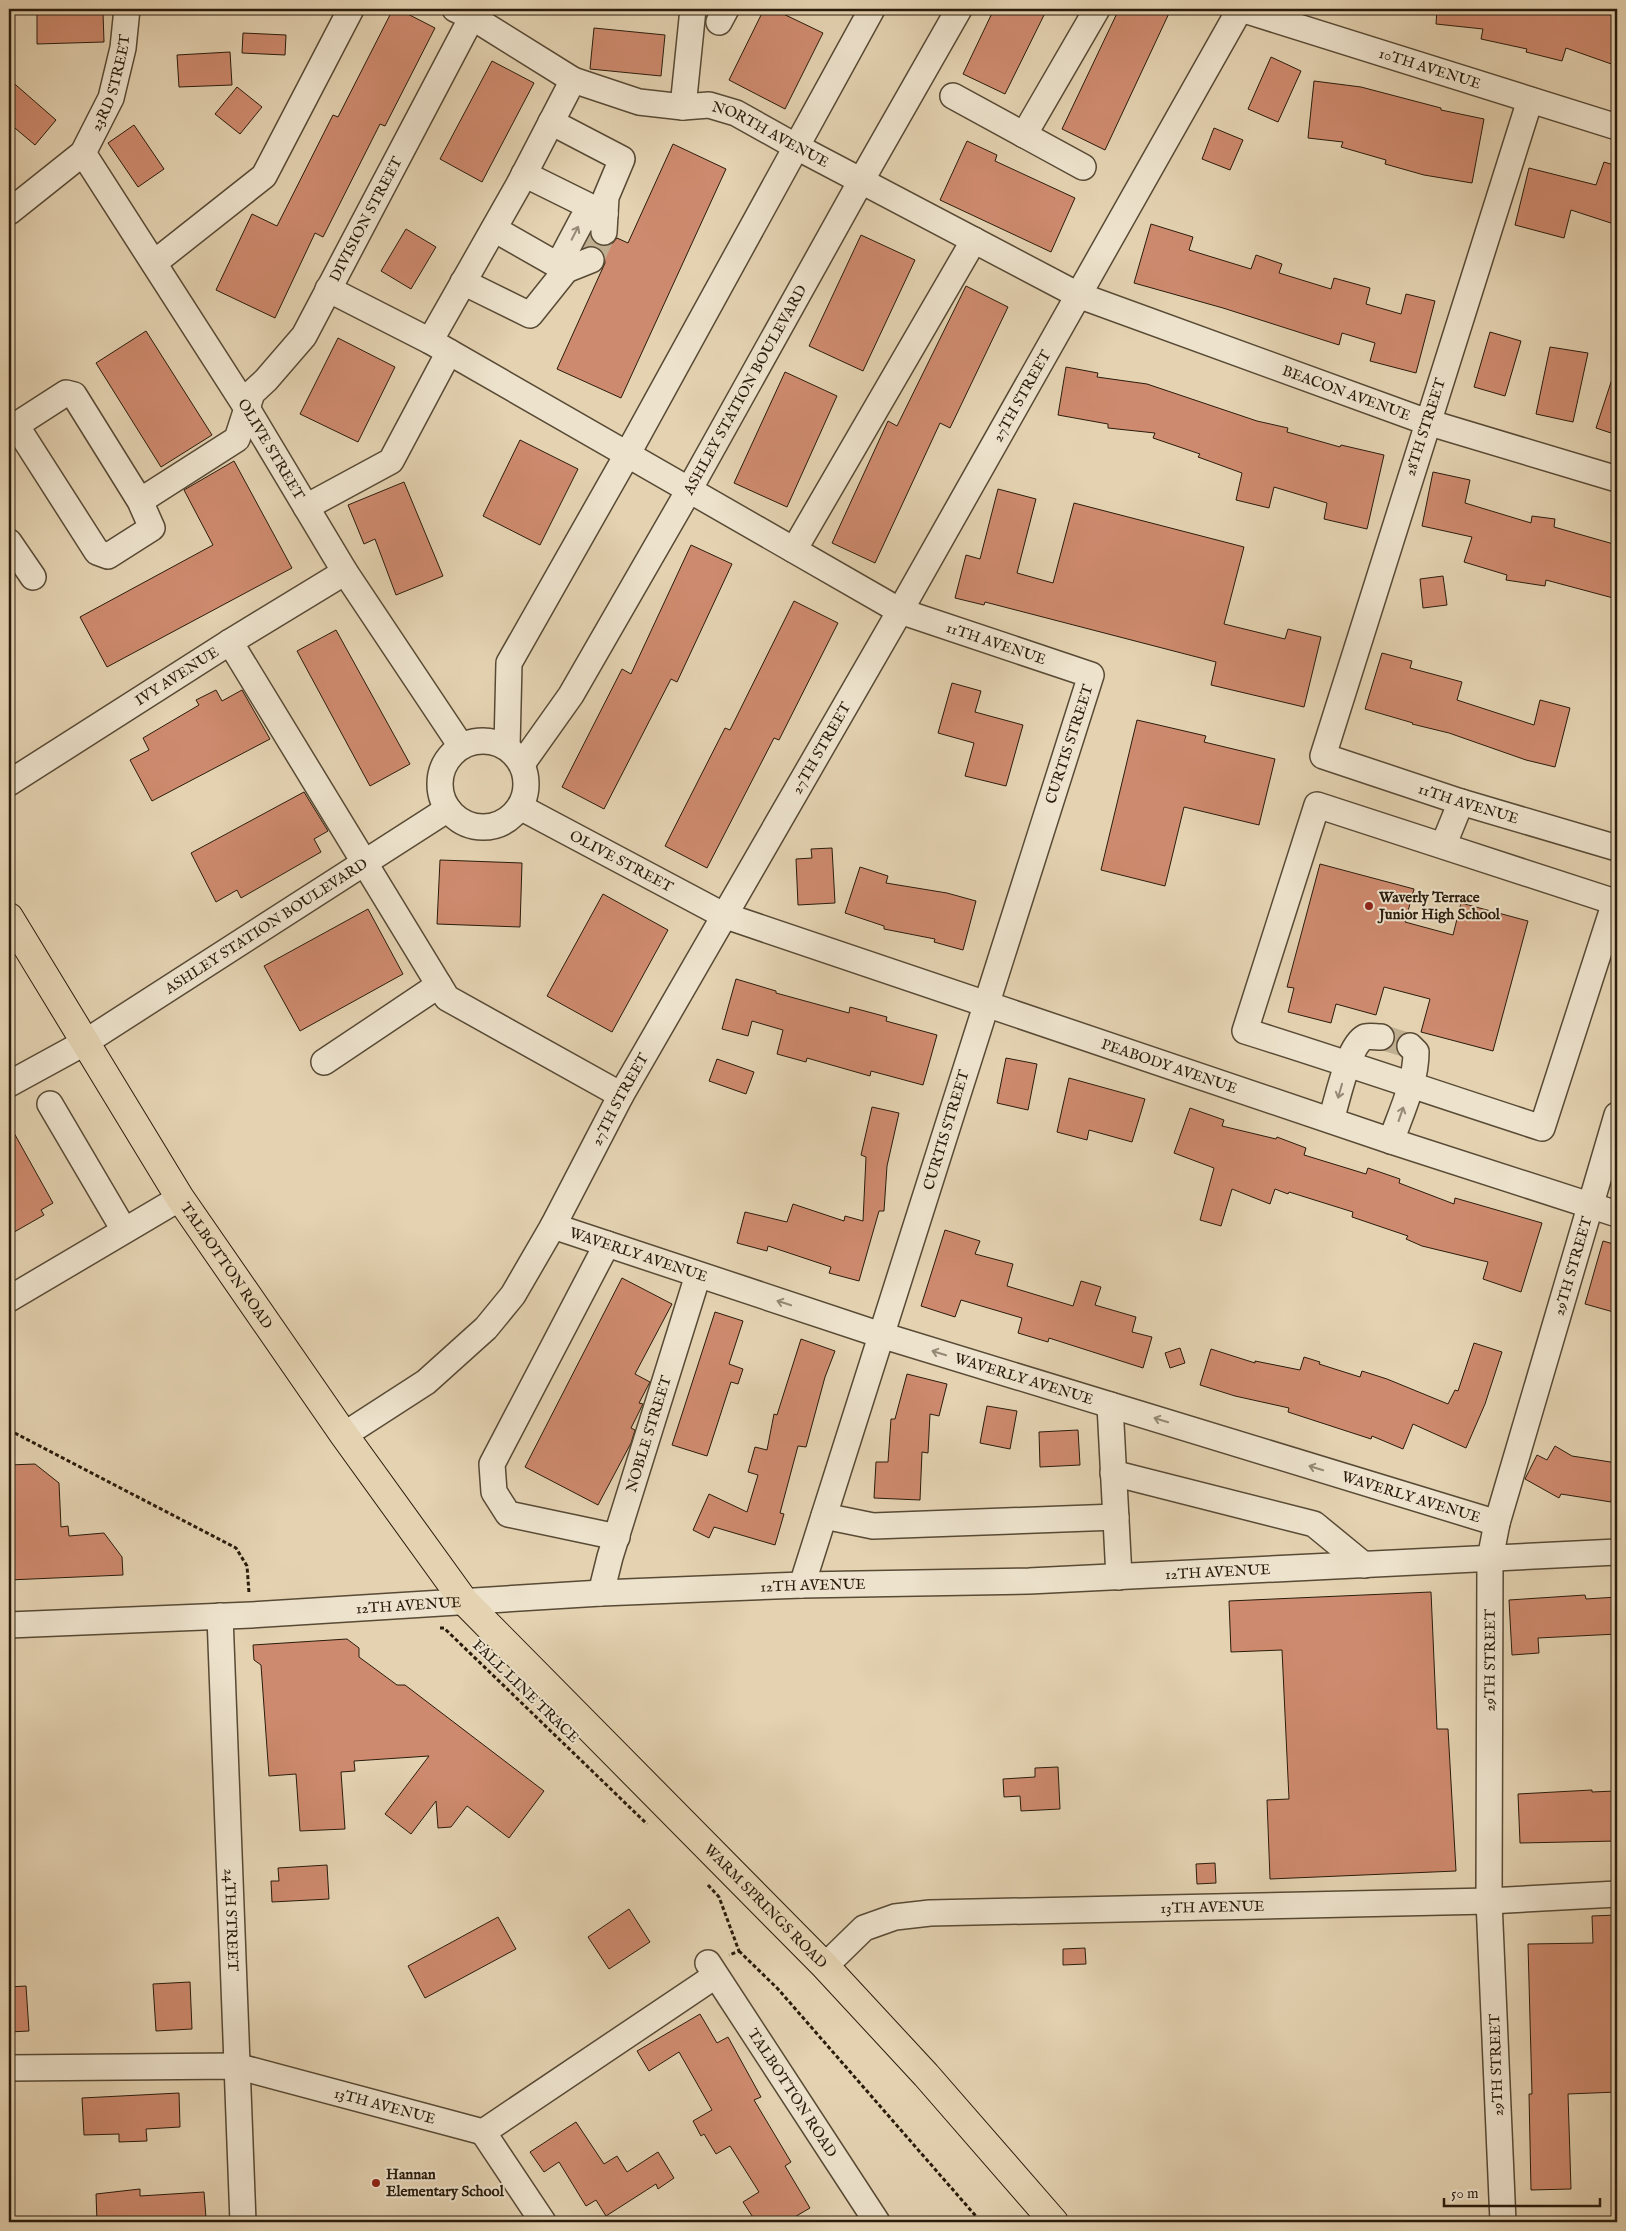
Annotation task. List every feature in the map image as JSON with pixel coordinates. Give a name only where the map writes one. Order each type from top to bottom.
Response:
[{"type":"main road","name":"TALBOTTON ROAD","points":[[9,917],[180,1198],[344,1435],[464,1601]]},
{"type":"main road","name":"WARM SPRINGS ROAD","points":[[464,1601],[825,1966],[926,2075],[1054,2222]]},
{"type":"street","name":"23RD STREET","points":[[82,153],[111,98],[123,48],[127,9]]},
{"type":"street","points":[[154,263],[264,176],[351,9]]},
{"type":"street","points":[[683,107],[693,9]]},
{"type":"street","points":[[514,756],[496,742],[484,740],[461,746],[450,756],[442,768],[440,782],[442,797],[448,809],[464,823],[485,828],[498,825],[511,818],[520,807],[526,793],[526,779],[514,756],[509,663],[627,454],[872,9]]},
{"type":"street","name":"ASHLEY STATION BOULEVARD","points":[[514,756],[571,695],[689,490],[861,181],[960,9]]},
{"type":"street","points":[[1024,135],[1097,9]]},
{"type":"street","name":"10TH AVENUE","points":[[1241,9],[1617,128]]},
{"type":"street","name":"27TH STREET","points":[[344,1435],[426,1382],[486,1328],[513,1295],[553,1226],[621,1094],[900,611],[1241,9]]},
{"type":"street","name":"NORTH AVENUE","points":[[466,11],[573,80],[639,102],[683,107],[710,105],[736,113],[1078,295]]},
{"type":"street","name":"DIVISION STREET","points":[[140,501],[237,439],[252,393],[266,380],[304,336],[466,11]]},
{"type":"street","points":[[306,507],[391,461],[439,347],[463,282],[524,174],[573,80]]},
{"type":"street","points":[[953,96],[1083,167]]},
{"type":"street","name":"28TH STREET","points":[[1322,756],[1426,422],[1530,100]]},
{"type":"street","points":[[551,122],[622,159],[606,197],[605,223]]},
{"type":"street","points":[[11,205],[82,153]]},
{"type":"street","name":"OLIVE STREET","points":[[82,153],[248,410],[345,572],[461,746]]},
{"type":"street","points":[[524,174],[605,223]]},
{"type":"street","points":[[566,270],[564,254],[582,220],[605,223]]},
{"type":"street","points":[[494,229],[566,270]]},
{"type":"street","points":[[794,550],[974,240]]},
{"type":"street","points":[[463,282],[530,315],[566,270],[591,260]]},
{"type":"street","name":"11TH AVENUE","points":[[328,289],[439,347],[900,611],[1091,675]]},
{"type":"street","name":"BEACON AVENUE","points":[[1078,295],[1426,422],[1617,479]]},
{"type":"street","points":[[66,393],[74,395],[140,501],[152,528],[108,556],[97,552],[20,430],[21,422],[66,393]]},
{"type":"street","points":[[9,542],[33,576]]},
{"type":"street","name":"IVY AVENUE","points":[[9,783],[230,642],[345,572]]},
{"type":"street","points":[[230,642],[447,998],[621,1094]]},
{"type":"street","name":"CURTIS STREET","points":[[802,1585],[1091,675]]},
{"type":"street","name":"11TH AVENUE","points":[[1322,756],[1461,802],[1617,848]]},
{"type":"street","points":[[1444,846],[1461,802]]},
{"type":"street","points":[[1318,805],[1615,902],[1542,1128],[1410,1086],[1348,1063],[1245,1031],[1318,805]]},
{"type":"street","name":"OLIVE STREET","points":[[520,807],[723,915]]},
{"type":"street","name":"ASHLEY STATION BOULEVARD","points":[[9,1084],[84,1043],[448,809]]},
{"type":"street","name":"PEABODY AVENUE","points":[[723,915],[1391,1141],[1590,1207],[1617,1214]]},
{"type":"street","points":[[324,1062],[439,985]]},
{"type":"street","points":[[1331,1120],[1348,1063],[1358,1042],[1366,1036],[1381,1037]]},
{"type":"street","points":[[1391,1141],[1416,1063],[1416,1052],[1410,1046]]},
{"type":"street","points":[[50,1104],[124,1230]]},
{"type":"street","name":"29TH STREET","points":[[1502,2222],[1489,1901],[1490,1559],[1497,1523],[1617,1115]]},
{"type":"street","points":[[9,1299],[180,1198]]},
{"type":"street","name":"WAVERLY AVENUE","points":[[553,1226],[881,1335],[1497,1523]]},
{"type":"street","points":[[607,1244],[492,1464],[494,1492],[508,1514],[617,1537]]},
{"type":"street","name":"NOBLE STREET","points":[[601,1593],[698,1275]]},
{"type":"street","points":[[1110,1405],[1118,1577]]},
{"type":"street","points":[[1114,1473],[1314,1524],[1364,1565]]},
{"type":"street","points":[[824,1516],[873,1526],[1116,1517]]},
{"type":"street","name":"12TH AVENUE","points":[[9,1625],[251,1615],[601,1593],[802,1585],[1029,1581],[1617,1552]]},
{"type":"street","name":"24TH STREET","points":[[220,1616],[243,2222]]},
{"type":"street","name":"13TH AVENUE","points":[[825,1966],[864,1928],[895,1917],[930,1914],[1489,1901],[1617,1894]]},
{"type":"street","points":[[543,2222],[483,2132],[711,1970]]},
{"type":"street","name":"TALBOTTON ROAD","points":[[711,1970],[877,2222]]},
{"type":"street","name":"13TH AVENUE","points":[[9,2068],[236,2066],[483,2132]]},
{"type":"path","points":[[9,1430],[236,1548],[247,1566],[251,1615]]},
{"type":"path","name":"FALL LINE TRACE","points":[[434,1628],[444,1628],[648,1824]]},
{"type":"path","points":[[702,1878],[718,1897],[739,1951],[778,1989],[982,2222]]},
{"type":"path","points":[[711,1970],[739,1951]]},
{"type":"building","points":[[393,9],[398,9],[435,28],[385,126],[380,124],[323,237],[315,233],[275,318],[216,290],[252,214],[277,226],[333,115],[338,117]]},
{"type":"building","points":[[764,9],[773,9],[823,33],[785,109],[729,80]]},
{"type":"building","points":[[994,9],[1047,9],[1005,94],[963,74]]},
{"type":"building","points":[[1119,9],[1171,9],[1105,150],[1062,129]]},
{"type":"building","points":[[1437,9],[1617,9],[1617,66],[1566,48],[1562,61],[1526,52],[1527,49],[1481,39],[1483,29],[1436,24]]},
{"type":"building","points":[[103,12],[104,42],[37,44],[37,13]]},
{"type":"building","points":[[594,28],[665,35],[661,76],[590,69]]},
{"type":"building","points":[[243,33],[286,35],[285,55],[242,53]]},
{"type":"building","points":[[230,52],[232,85],[179,87],[177,55]]},
{"type":"building","points":[[1271,57],[1301,71],[1278,122],[1248,109]]},
{"type":"building","points":[[492,61],[534,83],[482,182],[440,159]]},
{"type":"building","points":[[9,79],[56,120],[35,145],[9,123]]},
{"type":"building","points":[[1314,81],[1361,87],[1441,108],[1441,110],[1484,119],[1472,183],[1424,175],[1385,164],[1386,160],[1341,147],[1343,142],[1308,138]]},
{"type":"building","points":[[237,87],[262,107],[240,134],[215,114]]},
{"type":"building","points":[[134,125],[164,169],[138,187],[108,143]]},
{"type":"building","points":[[1214,128],[1243,140],[1230,170],[1202,159]]},
{"type":"building","points":[[967,141],[997,155],[995,161],[1075,198],[1051,252],[940,200]]},
{"type":"building","points":[[673,144],[726,169],[621,398],[557,369],[605,263],[604,254],[599,248],[593,246],[584,247],[590,235],[596,244],[603,246],[611,245],[617,238],[628,243]]},
{"type":"building","points":[[1604,162],[1617,166],[1617,225],[1571,210],[1564,238],[1515,225],[1529,168],[1596,185]]},
{"type":"building","points":[[1151,224],[1193,237],[1189,250],[1251,269],[1256,255],[1282,264],[1279,273],[1331,289],[1334,278],[1370,288],[1366,304],[1401,314],[1406,294],[1435,301],[1416,373],[1370,361],[1375,343],[1342,333],[1339,345],[1223,308],[1134,283]]},
{"type":"building","points":[[406,229],[436,247],[411,289],[381,271]]},
{"type":"building","points":[[861,235],[915,260],[863,371],[809,346]]},
{"type":"building","points":[[966,286],[1008,307],[950,428],[940,423],[875,563],[832,543],[888,421],[897,426]]},
{"type":"building","points":[[146,331],[212,435],[161,467],[96,363]]},
{"type":"building","points":[[1490,332],[1521,341],[1505,396],[1474,387]]},
{"type":"building","points":[[338,338],[395,367],[358,442],[300,414]]},
{"type":"building","points":[[1550,347],[1588,353],[1573,422],[1536,414]]},
{"type":"building","points":[[1066,367],[1098,373],[1097,377],[1147,384],[1257,421],[1288,428],[1287,432],[1340,447],[1341,445],[1384,455],[1367,529],[1324,519],[1327,503],[1274,487],[1269,508],[1236,500],[1242,473],[1198,457],[1200,454],[1153,438],[1155,433],[1108,428],[1108,424],[1058,415]]},
{"type":"building","points":[[785,372],[837,396],[787,507],[734,483]]},
{"type":"building","points":[[1614,373],[1617,374],[1617,435],[1596,428]]},
{"type":"building","points":[[520,440],[578,469],[540,545],[483,516]]},
{"type":"building","points":[[234,461],[292,568],[107,667],[80,617],[213,545],[184,490]]},
{"type":"building","points":[[1433,472],[1470,480],[1465,503],[1531,523],[1532,516],[1555,519],[1554,527],[1617,545],[1617,599],[1546,580],[1545,586],[1506,580],[1507,575],[1464,562],[1472,537],[1422,526]]},
{"type":"building","points":[[404,482],[443,576],[396,595],[375,539],[364,544],[348,505]]},
{"type":"building","points":[[998,489],[1036,499],[1017,573],[1053,583],[1074,503],[1244,547],[1224,624],[1285,639],[1288,629],[1321,637],[1304,707],[1211,685],[1216,662],[985,602],[984,605],[955,598],[966,555],[980,559]]},
{"type":"building","points":[[691,545],[732,564],[677,682],[671,679],[604,809],[562,787],[622,669],[631,674]]},
{"type":"building","points":[[1443,576],[1447,605],[1423,608],[1420,579]]},
{"type":"building","points":[[794,601],[838,623],[779,740],[774,738],[707,868],[665,846],[725,728],[730,730]]},
{"type":"building","points":[[336,630],[410,764],[370,786],[297,651]]},
{"type":"building","points":[[1382,653],[1412,661],[1410,668],[1462,682],[1457,700],[1534,725],[1540,700],[1570,708],[1555,767],[1526,760],[1449,733],[1412,724],[1365,709]]},
{"type":"building","points":[[952,683],[981,691],[975,712],[1023,725],[1006,786],[965,776],[974,743],[938,733]]},
{"type":"building","points":[[216,690],[222,701],[242,690],[270,739],[152,801],[130,760],[149,750],[143,738],[199,705],[196,700]]},
{"type":"building","points":[[1137,720],[1206,736],[1204,742],[1275,759],[1259,825],[1184,807],[1165,886],[1101,870]]},
{"type":"building","points":[[304,792],[328,831],[314,839],[321,852],[241,898],[237,890],[216,902],[191,853]]},
{"type":"building","points":[[832,848],[835,903],[798,905],[796,859],[812,858],[811,849]]},
{"type":"building","points":[[440,860],[522,863],[520,927],[437,924]]},
{"type":"building","points":[[1320,864],[1414,889],[1405,922],[1453,935],[1461,903],[1528,921],[1493,1051],[1421,1032],[1430,999],[1384,987],[1376,1015],[1336,1004],[1331,1023],[1288,1012],[1294,988],[1287,987]]},
{"type":"building","points":[[860,867],[888,876],[886,883],[947,893],[976,901],[963,950],[934,942],[935,939],[884,929],[884,926],[845,913]]},
{"type":"building","points":[[603,894],[668,930],[612,1032],[547,996]]},
{"type":"building","points":[[368,909],[403,974],[300,1031],[264,966]]},
{"type":"building","points":[[736,979],[776,991],[776,993],[849,1013],[850,1007],[887,1017],[886,1021],[937,1035],[923,1085],[871,1071],[870,1076],[807,1058],[806,1062],[777,1054],[783,1030],[752,1021],[748,1036],[722,1029]]},
{"type":"building","points":[[1006,1058],[1037,1064],[1028,1110],[997,1103]]},
{"type":"building","points":[[717,1059],[754,1072],[746,1094],[709,1081]]},
{"type":"building","points":[[1069,1078],[1145,1099],[1132,1142],[1089,1130],[1087,1140],[1057,1132]]},
{"type":"building","points":[[872,1107],[899,1113],[887,1166],[884,1211],[879,1211],[859,1281],[829,1273],[831,1267],[768,1246],[767,1251],[737,1243],[745,1212],[787,1222],[793,1204],[844,1221],[845,1216],[863,1221],[866,1157],[861,1155]]},
{"type":"building","points":[[1190,1108],[1224,1120],[1222,1126],[1276,1139],[1277,1137],[1306,1148],[1304,1155],[1366,1174],[1368,1168],[1400,1179],[1399,1183],[1454,1204],[1455,1198],[1542,1223],[1521,1292],[1483,1279],[1488,1262],[1422,1246],[1406,1239],[1408,1236],[1352,1217],[1353,1212],[1289,1192],[1288,1194],[1275,1189],[1270,1204],[1232,1189],[1221,1226],[1200,1220],[1214,1168],[1174,1153]]},
{"type":"building","points":[[9,1124],[53,1203],[41,1210],[44,1215],[9,1235]]},
{"type":"building","points":[[945,1230],[980,1241],[975,1254],[1013,1264],[1007,1286],[1073,1306],[1081,1281],[1101,1287],[1095,1305],[1136,1317],[1132,1332],[1152,1337],[1143,1368],[1049,1338],[1048,1342],[1018,1333],[1022,1318],[961,1300],[955,1317],[921,1306]]},
{"type":"building","points":[[1603,1241],[1617,1245],[1617,1313],[1585,1304]]},
{"type":"building","points":[[622,1278],[672,1304],[635,1374],[650,1382],[639,1403],[643,1404],[631,1428],[635,1430],[631,1443],[598,1505],[525,1467]]},
{"type":"building","points":[[715,1312],[743,1321],[729,1364],[743,1369],[738,1384],[731,1382],[707,1456],[672,1445]]},
{"type":"building","points":[[801,1339],[835,1351],[825,1377],[806,1447],[798,1446],[780,1513],[784,1514],[775,1545],[714,1527],[709,1538],[693,1530],[709,1494],[747,1512],[758,1475],[748,1472],[755,1447],[767,1450],[774,1414],[777,1415]]},
{"type":"building","points":[[1474,1343],[1502,1352],[1485,1404],[1466,1448],[1413,1424],[1403,1449],[1372,1436],[1371,1439],[1288,1412],[1289,1408],[1235,1396],[1200,1385],[1211,1349],[1255,1363],[1255,1361],[1300,1370],[1304,1357],[1320,1362],[1319,1364],[1360,1377],[1362,1371],[1387,1379],[1448,1404],[1455,1390],[1458,1391]]},
{"type":"building","points":[[1180,1348],[1185,1363],[1170,1368],[1165,1353]]},
{"type":"building","points":[[907,1374],[947,1384],[939,1416],[930,1414],[928,1453],[922,1452],[920,1500],[874,1498],[876,1462],[888,1462],[891,1419],[895,1419]]},
{"type":"building","points":[[987,1406],[1017,1411],[1010,1449],[980,1443]]},
{"type":"building","points":[[1078,1430],[1080,1465],[1040,1467],[1039,1432]]},
{"type":"building","points":[[1555,1446],[1572,1456],[1617,1463],[1611,1502],[1561,1494],[1559,1498],[1525,1479],[1537,1455],[1547,1460]]},
{"type":"building","points":[[35,1464],[59,1483],[61,1527],[68,1526],[69,1536],[104,1533],[122,1557],[123,1575],[9,1580],[9,1465]]},
{"type":"building","points":[[1431,1592],[1437,1729],[1448,1729],[1456,1871],[1270,1879],[1267,1800],[1289,1799],[1282,1650],[1231,1652],[1229,1601]]},
{"type":"building","points":[[1585,1595],[1586,1599],[1617,1597],[1617,1634],[1538,1638],[1539,1653],[1512,1655],[1509,1600]]},
{"type":"building","points":[[347,1639],[359,1648],[359,1657],[397,1685],[405,1685],[544,1791],[509,1838],[467,1806],[451,1827],[438,1828],[436,1801],[411,1834],[385,1814],[429,1756],[354,1761],[355,1771],[341,1772],[345,1829],[300,1831],[296,1774],[269,1776],[261,1665],[254,1660],[253,1645]]},
{"type":"building","points":[[1058,1767],[1060,1809],[1021,1811],[1020,1796],[1004,1797],[1003,1779],[1035,1777],[1035,1768]]},
{"type":"building","points":[[1592,1790],[1592,1792],[1615,1791],[1617,1841],[1520,1843],[1518,1794]]},
{"type":"building","points":[[1215,1863],[1216,1883],[1197,1884],[1196,1864]]},
{"type":"building","points":[[327,1865],[329,1899],[272,1902],[271,1881],[279,1881],[278,1868]]},
{"type":"building","points":[[629,1909],[650,1942],[609,1969],[588,1937]]},
{"type":"building","points":[[1617,1915],[1617,2092],[1568,2094],[1571,2189],[1531,2190],[1529,2094],[1532,2094],[1528,1944],[1593,1943],[1592,1916]]},
{"type":"building","points":[[498,1917],[516,1949],[425,1998],[408,1966]]},
{"type":"building","points":[[1085,1948],[1086,1964],[1063,1965],[1063,1949]]},
{"type":"building","points":[[190,1982],[192,2029],[156,2031],[153,1984]]},
{"type":"building","points":[[26,1986],[29,2031],[9,2032],[9,1987]]},
{"type":"building","points":[[700,2014],[717,2043],[728,2037],[761,2097],[754,2100],[791,2162],[785,2166],[810,2208],[786,2222],[756,2222],[743,2202],[759,2192],[730,2146],[716,2154],[704,2134],[701,2136],[693,2121],[712,2110],[679,2052],[649,2071],[637,2051]]},
{"type":"building","points":[[179,2093],[180,2127],[146,2129],[147,2141],[119,2142],[119,2134],[84,2135],[82,2098]]},
{"type":"building","points":[[576,2122],[604,2164],[617,2156],[627,2172],[658,2152],[674,2178],[658,2189],[656,2184],[606,2216],[596,2200],[586,2206],[559,2162],[544,2172],[530,2152]]},
{"type":"building","points":[[140,2189],[140,2196],[204,2192],[206,2218],[97,2222],[96,2194]]},
{"type":"tunnel","points":[[591,260],[604,232]]},
{"type":"tunnel","points":[[1381,1037],[1410,1046]]},
{"type":"place","name":"Waverly Terrace Junior High School","points":[[1369,906]]},
{"type":"place","name":"Hannan Elementary School","points":[[376,2183]]}]
